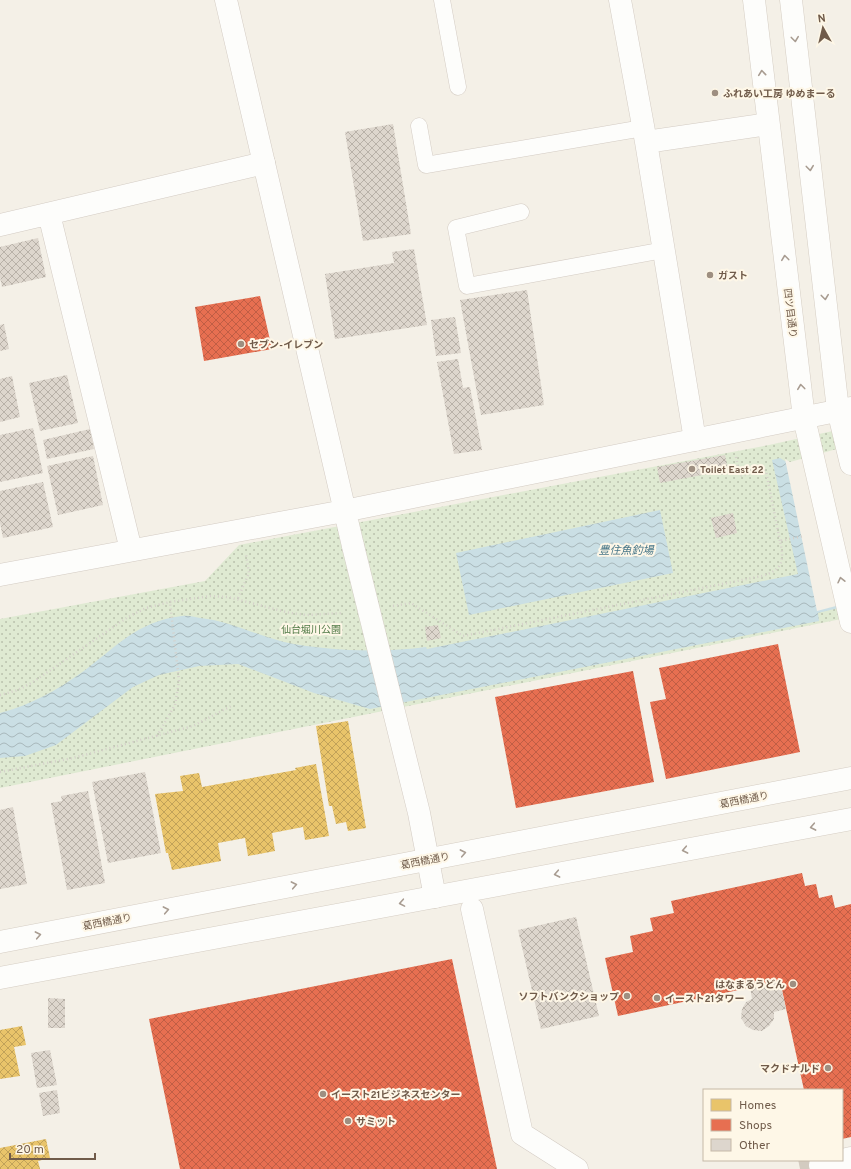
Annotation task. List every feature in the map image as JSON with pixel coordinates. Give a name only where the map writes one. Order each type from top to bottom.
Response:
[{"type":"street","points":[[226,0],[344,510],[419,813],[435,897]]},
{"type":"street","points":[[620,0],[645,135],[695,440]]},
{"type":"street","name":"四ツ目通り","points":[[754,0],[804,418],[851,620]]},
{"type":"street","points":[[791,0],[845,409],[844,432],[851,464]]},
{"type":"street","points":[[645,135],[768,124]]},
{"type":"street","points":[[0,225],[264,163]]},
{"type":"street","points":[[49,214],[131,550]]},
{"type":"street","points":[[0,575],[344,510],[845,409]]},
{"type":"street","name":"葛西橋通り","points":[[0,942],[851,778]]},
{"type":"street","points":[[0,978],[851,819]]},
{"type":"street","points":[[472,909],[522,1134],[577,1169]]},
{"type":"street","points":[[820,1165],[838,1161]]},
{"type":"lane","points":[[442,0],[458,87]]},
{"type":"lane","points":[[419,126],[426,165],[645,135]]},
{"type":"lane","points":[[521,212],[456,228],[467,286],[664,250]]},
{"type":"path","points":[[389,607],[411,603],[463,636],[773,573],[782,563],[783,552],[766,471],[740,476],[730,433]]},
{"type":"path","points":[[238,598],[249,573],[242,529]]},
{"type":"path","points":[[780,541],[789,539]]},
{"type":"path","points":[[0,695],[18,690],[34,682],[128,617],[146,608],[170,602],[210,596],[238,598],[290,613],[306,615],[344,612]]},
{"type":"path","points":[[156,736],[176,705],[179,681],[170,602]]},
{"type":"path","points":[[0,772],[73,758],[193,726],[233,705]]},
{"type":"green space","name":"仙台堀川公園","points":[[851,427],[851,617],[0,788],[0,619],[205,581],[239,545],[769,445]]},
{"type":"water","points":[[780,458],[790,464],[851,605],[818,613],[819,621],[370,709],[314,693],[238,664],[199,666],[159,675],[133,687],[56,745],[25,756],[0,758],[0,713],[32,702],[62,686],[127,637],[151,624],[166,619],[186,616],[222,622],[263,636],[300,645],[355,650],[392,650],[426,647],[427,649],[798,574],[772,460]]},
{"type":"water","name":"豊住魚釣場","points":[[660,510],[673,573],[469,615],[456,553]]},
{"type":"pier","points":[[851,445],[851,602],[817,611],[785,459],[790,462]]},
{"type":"building: Homes","points":[[348,721],[366,828],[348,831],[346,822],[336,824],[332,806],[329,806],[316,726]]},
{"type":"building: Homes","points":[[316,764],[329,836],[305,840],[303,827],[272,833],[275,851],[248,856],[245,838],[218,843],[221,861],[172,870],[168,853],[166,853],[155,794],[183,791],[180,776],[199,773],[202,787],[296,770],[295,768]]},
{"type":"building: Homes","points":[[22,1026],[26,1045],[14,1047],[20,1076],[0,1079],[0,1030]]},
{"type":"building: Homes","points":[[46,1139],[50,1158],[38,1161],[40,1169],[0,1169],[0,1148]]},
{"type":"building: Shops","points":[[260,296],[272,349],[204,361],[195,307]]},
{"type":"building: Shops","points":[[778,644],[800,752],[666,779],[650,702],[666,699],[659,668]]},
{"type":"building: Shops","points":[[633,671],[654,782],[516,808],[495,697]]},
{"type":"building: Shops","name":"イースト21タワー","points":[[802,873],[805,886],[816,884],[819,898],[832,895],[835,908],[851,904],[851,1137],[843,1139],[843,1089],[804,1089],[780,981],[618,1016],[605,958],[633,952],[630,936],[653,931],[650,918],[674,913],[671,901]]},
{"type":"building: Shops","name":"イースト21ビジネスセンター","points":[[452,959],[497,1169],[180,1169],[149,1019]]},
{"type":"building: Other","points":[[393,124],[411,234],[363,241],[345,132]]},
{"type":"building: Other","points":[[38,238],[46,277],[2,287],[0,277],[0,247]]},
{"type":"building: Other","points":[[414,249],[427,325],[335,339],[325,274],[394,263],[392,252]]},
{"type":"building: Other","points":[[527,290],[544,405],[481,415],[460,300]]},
{"type":"building: Other","points":[[455,317],[461,353],[436,356],[431,320]]},
{"type":"building: Other","points":[[4,324],[9,349],[0,351],[0,325]]},
{"type":"building: Other","points":[[458,359],[463,388],[470,387],[482,450],[454,454],[437,362]]},
{"type":"building: Other","points":[[67,375],[78,423],[40,431],[29,383]]},
{"type":"building: Other","points":[[12,376],[20,417],[0,422],[0,379]]},
{"type":"building: Other","points":[[33,428],[43,473],[0,482],[0,435]]},
{"type":"building: Other","points":[[90,429],[94,449],[47,459],[43,440]]},
{"type":"building: Other","name":"Toilet East 22","points":[[725,455],[728,470],[660,483],[657,467]]},
{"type":"building: Other","points":[[93,456],[103,505],[58,515],[47,466]]},
{"type":"building: Other","points":[[43,482],[53,527],[3,538],[0,523],[0,491]]},
{"type":"building: Other","points":[[733,513],[737,533],[716,538],[711,518]]},
{"type":"building: Other","points":[[438,625],[441,638],[427,641],[425,627]]},
{"type":"building: Other","points":[[145,772],[161,853],[108,863],[92,782]]},
{"type":"building: Other","points":[[88,791],[105,883],[67,890],[51,803],[62,801],[61,796]]},
{"type":"building: Other","points":[[13,807],[27,884],[0,889],[0,810]]},
{"type":"building: Other","points":[[576,917],[599,1016],[541,1029],[518,930]]},
{"type":"building: Other","points":[[780,981],[786,1009],[774,1012],[774,1019],[769,1026],[762,1031],[753,1030],[746,1026],[741,1018],[742,1009],[746,1002],[752,999],[750,987]]},
{"type":"building: Other","points":[[48,998],[65,999],[65,1028],[48,1028]]},
{"type":"building: Other","points":[[50,1050],[57,1085],[37,1088],[31,1053]]},
{"type":"building: Other","points":[[57,1090],[60,1113],[43,1116],[39,1093]]},
{"type":"tunnel","points":[[800,1169],[820,1165]]},
{"type":"place","name":"ふれあい工房 ゆめまーる","points":[[715,93]]},
{"type":"place","name":"ガスト","points":[[710,275]]},
{"type":"place","name":"セブン-イレブン","points":[[241,344]]},
{"type":"place","name":"Toilet East 22","points":[[692,469]]},
{"type":"place","name":"はなまるうどん","points":[[793,984]]},
{"type":"place","name":"ソフトバンクショップ","points":[[627,996]]},
{"type":"place","name":"イースト21タワー","points":[[657,998]]},
{"type":"place","name":"マクドナルド","points":[[828,1068]]},
{"type":"place","name":"イースト21ビジネスセンター","points":[[323,1094]]},
{"type":"place","name":"サミット","points":[[348,1121]]}]
